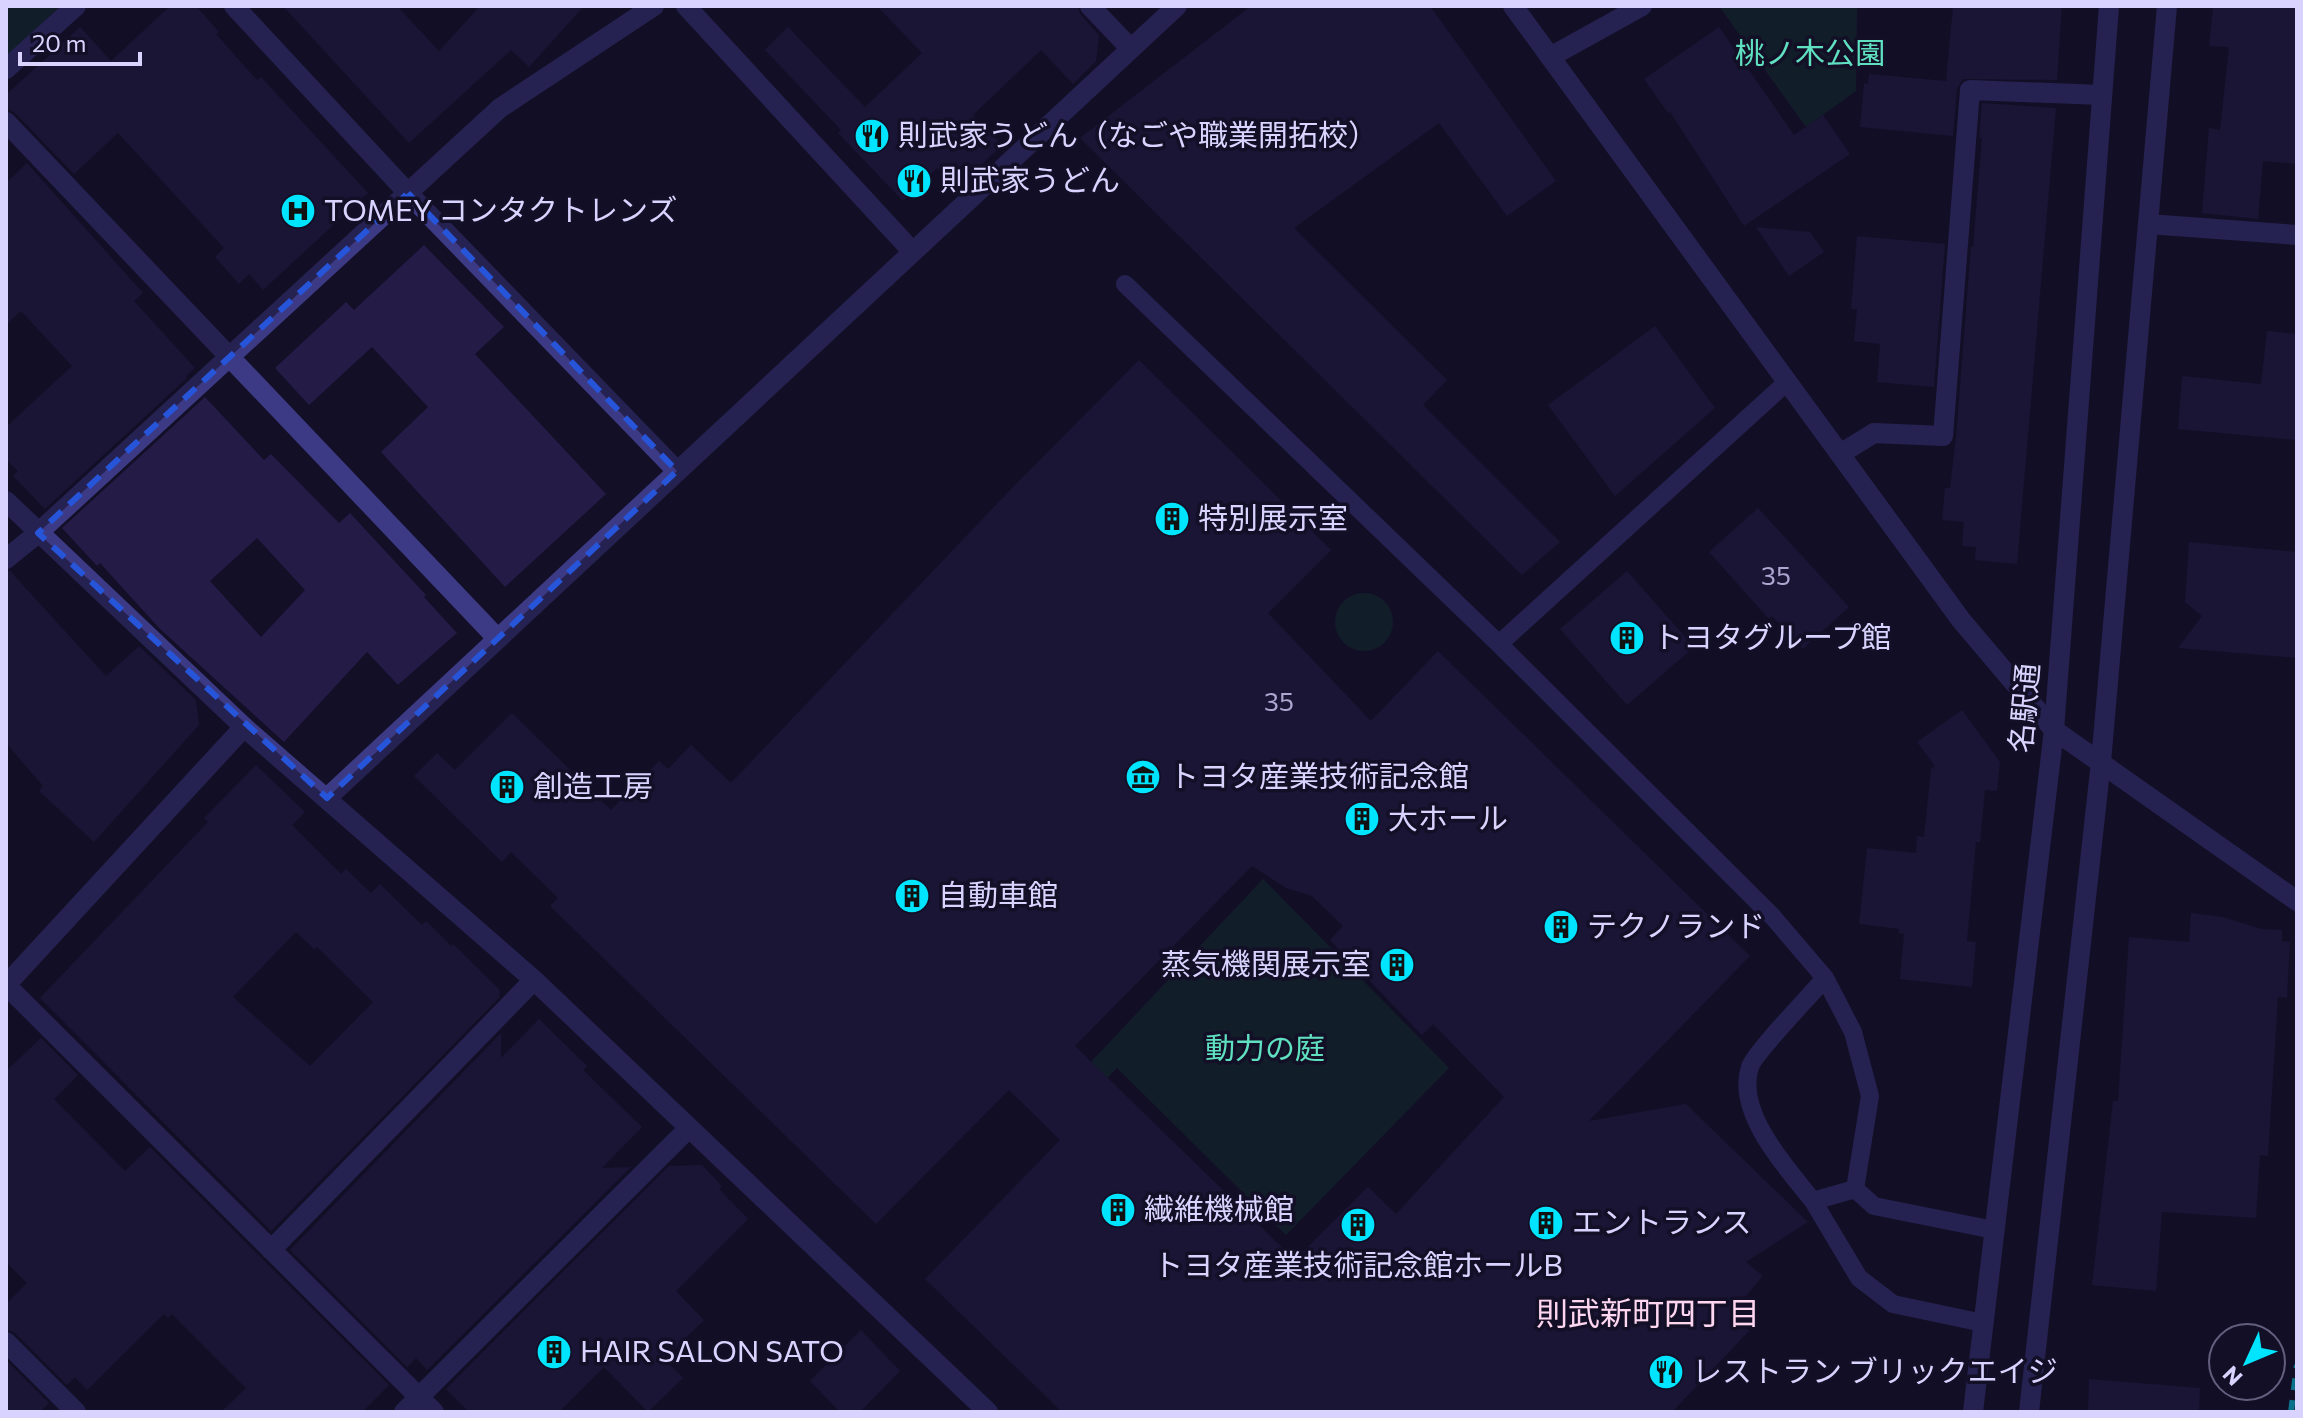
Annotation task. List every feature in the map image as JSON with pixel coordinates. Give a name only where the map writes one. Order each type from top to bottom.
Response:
[{"type":"street","points":[[6,69],[76,6]]},
{"type":"street","points":[[234,6],[408,193],[677,471]]},
{"type":"street","points":[[6,559],[500,108],[654,6]]},
{"type":"street","points":[[686,6],[912,251]]},
{"type":"street","points":[[1090,6],[1131,49]]},
{"type":"street","points":[[327,798],[1177,6]]},
{"type":"street","points":[[1513,6],[1974,637],[2054,730],[2297,901]]},
{"type":"street","points":[[1550,57],[1642,6]]},
{"type":"street","name":"名駅通","points":[[1973,1412],[2054,730],[2109,6]]},
{"type":"street","points":[[2029,1412],[2101,762],[2167,6]]},
{"type":"street","points":[[1840,454],[1874,433],[1943,436],[1970,90],[2102,95]]},
{"type":"street","points":[[6,122],[498,639]]},
{"type":"street","points":[[2148,224],[2297,235]]},
{"type":"street","points":[[6,501],[244,727],[534,980],[988,1412]]},
{"type":"street","points":[[244,727],[6,985],[434,1412]]},
{"type":"street","points":[[271,1250],[534,980]]},
{"type":"street","points":[[404,1412],[689,1128]]},
{"type":"street","points":[[6,1342],[76,1412]]},
{"type":"lane","points":[[1125,284],[1499,644],[1773,917],[1825,978],[1853,1032],[1870,1096],[1855,1189]]},
{"type":"lane","points":[[1499,644],[1787,382]]},
{"type":"lane","points":[[1825,978],[1750,1065],[1746,1096],[1772,1150],[1813,1201],[1859,1278],[1893,1304],[1983,1323]]},
{"type":"lane","points":[[1855,1189],[1874,1206],[1994,1230]]},
{"type":"lane","points":[[1813,1201],[1855,1189]]},
{"type":"highlighted area","points":[[408,193],[677,471],[327,798],[38,533]]},
{"type":"green space","points":[[6,6],[61,6],[6,56]]},
{"type":"green space","name":"桃ノ木公園","points":[[1719,6],[1857,6],[1856,91],[1806,127]]},
{"type":"green space","points":[[1364,593],[1385,601],[1393,622],[1385,643],[1364,651],[1343,643],[1335,622],[1343,601]]},
{"type":"green space","name":"動力の庭","points":[[1263,879],[1449,1068],[1286,1235],[1117,1068],[1091,1095],[1075,1079]]},
{"type":"building","points":[[170,6],[196,6],[257,80],[261,77],[368,193],[263,290],[249,274],[239,284],[215,257],[224,248],[118,133],[74,174],[8,109],[8,93],[80,27],[111,61]]},
{"type":"building","points":[[283,6],[397,6],[439,51],[480,6],[584,6],[529,67],[511,50],[409,143]]},
{"type":"building","points":[[877,6],[1077,6],[1099,35],[1096,61],[1073,84],[1041,50],[973,115],[1002,145],[957,188],[937,168],[903,201],[765,50],[788,27],[865,107],[922,53]]},
{"type":"building","points":[[1251,6],[1430,6],[1556,181],[1507,216],[1439,123],[1294,228],[1447,380],[1423,405],[1560,542],[1522,575],[1080,138]]},
{"type":"building","points":[[1953,6],[2062,6],[2057,80],[1963,79],[1957,89],[1953,136],[1860,127],[1864,83],[1868,84],[1869,74],[1946,81]]},
{"type":"building","points":[[2213,6],[2297,6],[2297,164],[2263,161],[2258,219],[2202,213],[2209,128],[2220,130],[2229,47],[2209,46]]},
{"type":"building","points":[[1719,27],[1794,135],[1823,115],[1850,154],[1744,226],[1670,112],[1644,79]]},
{"type":"building","points":[[1982,103],[2056,108],[2017,564],[1975,560],[1976,547],[1962,546],[1964,522],[1942,520],[1945,488],[1950,488],[1956,437],[1982,138],[1979,138]]},
{"type":"building","points":[[27,163],[143,293],[134,301],[195,368],[45,509],[13,476],[18,471],[6,459],[6,427],[72,366],[21,311],[6,325],[6,183]]},
{"type":"building","points":[[1756,227],[1810,232],[1824,252],[1789,276]]},
{"type":"building","points":[[1857,236],[1945,244],[1934,387],[1877,382],[1880,344],[1854,341],[1857,309],[1851,309]]},
{"type":"building","points":[[424,245],[504,327],[475,354],[606,494],[505,587],[381,452],[428,407],[372,347],[309,405],[275,368],[346,302],[354,310]]},
{"type":"building","points":[[1655,326],[1715,408],[1615,496],[1548,405]]},
{"type":"building","points":[[2267,331],[2297,334],[2297,440],[2178,429],[2182,376],[2261,384]]},
{"type":"building","points":[[1139,360],[1331,550],[1268,613],[1371,721],[1438,651],[1750,956],[1589,1121],[1686,1104],[1808,1222],[1746,1262],[1763,1276],[1731,1313],[1749,1331],[1672,1412],[1062,1412],[925,1279],[1060,1140],[1009,1090],[876,1224],[550,906],[558,898],[511,852],[502,862],[414,776],[437,753],[455,770],[512,713],[611,810],[659,761],[668,769],[691,745],[731,783],[1013,487]],"holes":[[[1252,866],[1286,888],[1312,896],[1343,926],[1330,940],[1422,1035],[1433,1024],[1504,1097],[1396,1214],[1368,1187],[1295,1260],[1075,1046]]]},
{"type":"building","points":[[205,397],[264,460],[271,454],[339,523],[350,513],[457,633],[398,685],[367,652],[284,742],[159,628],[100,563],[97,566],[62,528]],"holes":[[[257,538],[305,590],[261,637],[210,581]]]},
{"type":"building","points":[[1758,508],[1849,607],[1803,649],[1772,616],[1769,619],[1709,552]]},
{"type":"building","points":[[2189,542],[2297,552],[2297,658],[2178,648],[2202,616],[2185,602]]},
{"type":"building","points":[[10,571],[106,676],[139,646],[196,700],[199,725],[94,842],[39,791],[43,786],[6,743],[6,572]]},
{"type":"building","name":"トヨタグループ館","points":[[1627,571],[1694,647],[1627,705],[1560,629]]},
{"type":"building","points":[[1962,710],[2000,762],[1997,791],[1985,790],[1980,842],[1976,842],[1967,941],[1976,942],[1972,987],[1900,979],[1904,934],[1898,933],[1899,929],[1859,924],[1867,848],[1916,853],[1917,836],[1924,837],[1931,769],[1935,766],[1917,742]]},
{"type":"building","points":[[256,765],[305,812],[292,825],[341,874],[346,869],[371,893],[380,884],[422,925],[426,921],[451,946],[453,944],[499,989],[500,997],[271,1231],[40,998],[208,822],[204,818]],"holes":[[[296,932],[314,949],[317,947],[373,1002],[310,1066],[233,997]]]},
{"type":"building","points":[[2191,913],[2223,917],[2261,929],[2282,930],[2282,941],[2290,942],[2287,998],[2278,997],[2268,1156],[2260,1155],[2256,1218],[2162,1212],[2156,1291],[2092,1285],[2113,1101],[2118,1101],[2129,937],[2189,942]]},
{"type":"building","points":[[539,1019],[587,1066],[583,1070],[642,1127],[602,1168],[631,1167],[427,1370],[416,1358],[407,1367],[290,1250],[501,1033],[501,1058]]},
{"type":"building","points":[[41,1038],[78,1075],[54,1099],[125,1171],[150,1147],[389,1385],[362,1412],[221,1412],[246,1388],[172,1314],[168,1318],[164,1314],[87,1390],[75,1377],[67,1385],[15,1333],[6,1329],[6,1304],[27,1283],[6,1262],[6,1071]]},
{"type":"building","points":[[702,1165],[722,1186],[719,1189],[748,1219],[676,1291],[704,1320],[664,1359],[683,1378],[648,1412],[604,1367],[559,1412],[469,1412],[446,1389],[669,1166]]},
{"type":"building","points":[[861,1330],[900,1371],[860,1412],[840,1412],[810,1381]]},
{"type":"building","points":[[6,1360],[49,1403],[40,1412],[6,1412]]},
{"type":"building","points":[[2089,1379],[2200,1388],[2199,1412],[2088,1412]]},
{"type":"railway","points":[[2291,1412],[2297,1365]]},
{"type":"place","name":"則武家うどん（なごや職業開拓校）","points":[[872,136]]},
{"type":"place","name":"則武家うどん","points":[[914,181]]},
{"type":"place","name":"TOMEY コンタクトレンズ","points":[[298,211]]},
{"type":"place","name":"特別展示室","points":[[1172,519]]},
{"type":"place","name":"トヨタグループ館","points":[[1627,638]]},
{"type":"place","name":"トヨタ産業技術記念館","points":[[1143,777]]},
{"type":"place","name":"創造工房","points":[[507,787]]},
{"type":"place","name":"大ホール","points":[[1362,819]]},
{"type":"place","name":"自動車館","points":[[912,896]]},
{"type":"place","name":"テクノランド","points":[[1561,927]]},
{"type":"place","name":"蒸気機関展示室","points":[[1397,965]]},
{"type":"place","name":"繊維機械館","points":[[1118,1210]]},
{"type":"place","name":"エントランス","points":[[1546,1223]]},
{"type":"place","name":"トヨタ産業技術記念館ホールB","points":[[1358,1225]]},
{"type":"place","name":"HAIR SALON SATO","points":[[554,1352]]},
{"type":"place","name":"レストラン ブリックエイジ","points":[[1666,1372]]},
{"type":"district","name":"則武新町四丁目","points":[[1648,1314]]}]
